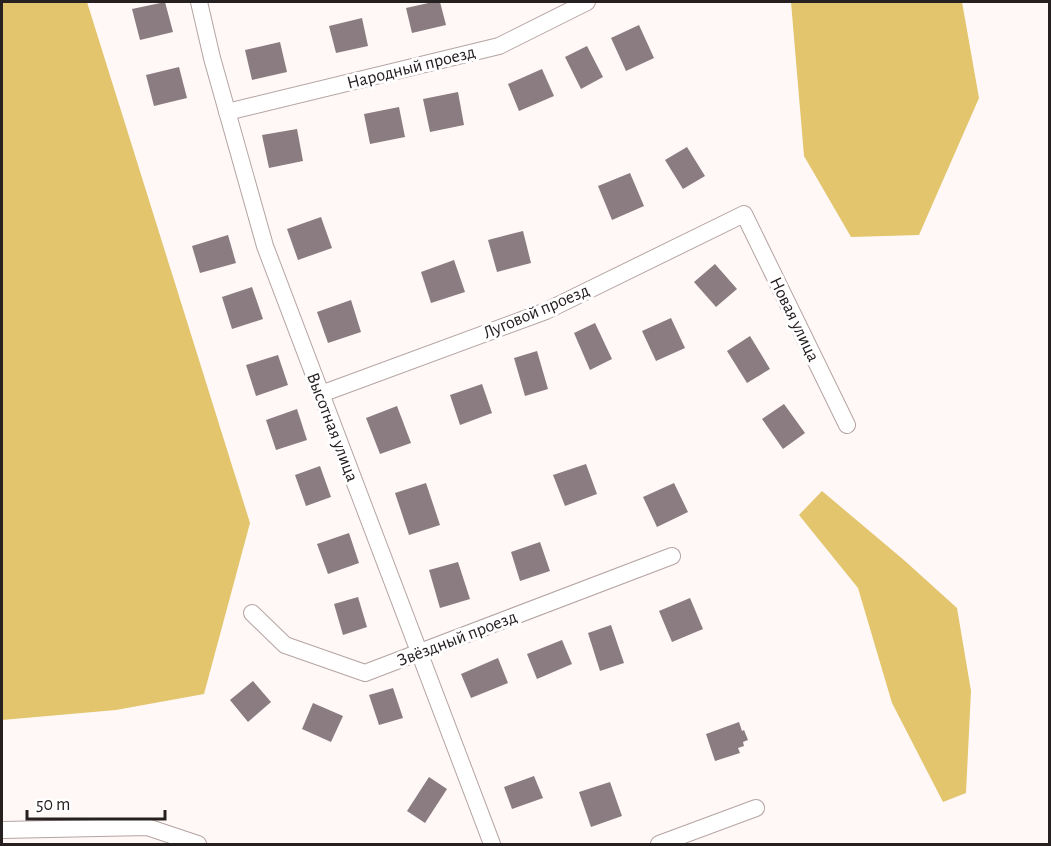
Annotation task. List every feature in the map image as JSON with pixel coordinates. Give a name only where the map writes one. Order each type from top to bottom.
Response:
[{"type":"street","name":"Высотная улица","points":[[199,2],[212,58],[265,246],[492,844]]},
{"type":"street","name":"Народный проезд","points":[[227,112],[499,46],[587,2]]},
{"type":"street","name":"Луговой проезд","points":[[321,394],[546,310],[744,214]]},
{"type":"street","name":"Новая улица","points":[[744,214],[847,424]]},
{"type":"street","name":"Звёздный проезд","points":[[252,613],[285,645],[365,673],[672,556]]},
{"type":"street","points":[[659,844],[756,808]]},
{"type":"street","points":[[2,830],[147,827],[198,844]]},
{"type":"shaded area","points":[[2,2],[87,2],[250,523],[204,694],[116,710],[2,720]]},
{"type":"shaded area","points":[[791,2],[962,2],[979,98],[919,235],[851,237],[804,156]]},
{"type":"shaded area","points":[[822,491],[957,608],[971,691],[966,793],[943,802],[892,703],[858,588],[799,515]]},
{"type":"building","points":[[165,2],[173,32],[140,40],[132,9]]},
{"type":"building","points":[[440,2],[446,25],[412,33],[406,8]]},
{"type":"building","points":[[362,18],[368,46],[336,53],[329,26]]},
{"type":"building","points":[[639,25],[654,58],[626,71],[611,38]]},
{"type":"building","points":[[280,42],[287,72],[252,80],[245,50]]},
{"type":"building","points":[[587,46],[603,77],[581,89],[565,57]]},
{"type":"building","points":[[179,67],[187,98],[154,106],[146,75]]},
{"type":"building","points":[[542,69],[554,96],[519,111],[508,84]]},
{"type":"building","points":[[458,92],[464,125],[430,132],[423,99]]},
{"type":"building","points":[[399,107],[405,137],[370,144],[364,114]]},
{"type":"building","points":[[297,129],[303,161],[269,168],[262,135]]},
{"type":"building","points":[[687,147],[705,176],[683,189],[665,160]]},
{"type":"building","points":[[630,173],[644,206],[612,220],[598,186]]},
{"type":"building","points":[[321,217],[332,248],[298,260],[287,229]]},
{"type":"building","points":[[523,231],[531,263],[497,272],[488,240]]},
{"type":"building","points":[[228,235],[236,263],[200,273],[192,246]]},
{"type":"building","points":[[454,260],[465,292],[431,303],[421,272]]},
{"type":"building","points":[[715,264],[737,289],[716,307],[694,282]]},
{"type":"building","points":[[252,287],[263,319],[232,329],[222,297]]},
{"type":"building","points":[[351,300],[361,332],[328,343],[317,312]]},
{"type":"building","points":[[671,318],[685,348],[656,361],[642,331]]},
{"type":"building","points":[[595,323],[612,359],[590,370],[574,333]]},
{"type":"building","points":[[750,336],[770,369],[747,383],[727,351]]},
{"type":"building","points":[[537,351],[548,389],[525,396],[514,358]]},
{"type":"building","points":[[278,355],[288,385],[256,396],[246,365]]},
{"type":"building","points":[[482,384],[492,413],[460,425],[450,395]]},
{"type":"building","points":[[784,404],[805,433],[783,449],[762,419]]},
{"type":"building","points":[[397,406],[411,443],[380,454],[366,418]]},
{"type":"building","points":[[297,409],[307,440],[276,450],[266,420]]},
{"type":"building","points":[[586,464],[597,494],[565,506],[553,475]]},
{"type":"building","points":[[320,466],[331,497],[306,506],[295,475]]},
{"type":"building","points":[[426,483],[440,525],[409,535],[395,493]]},
{"type":"building","points":[[674,483],[688,512],[657,527],[643,497]]},
{"type":"building","points":[[349,533],[359,563],[328,574],[317,544]]},
{"type":"building","points":[[540,542],[550,571],[520,581],[511,552]]},
{"type":"building","points":[[458,562],[470,599],[440,608],[429,570]]},
{"type":"building","points":[[358,597],[367,627],[343,635],[334,604]]},
{"type":"building","points":[[690,598],[703,629],[672,642],[659,611]]},
{"type":"building","points":[[611,625],[624,663],[600,671],[588,633]]},
{"type":"building","points":[[562,640],[572,664],[537,679],[527,654]]},
{"type":"building","points":[[498,658],[508,683],[471,698],[461,674]]},
{"type":"building","points":[[253,681],[271,702],[248,722],[230,700]]},
{"type":"building","points":[[393,688],[403,718],[379,725],[369,695]]},
{"type":"building","points":[[313,703],[343,716],[331,742],[302,729]]},
{"type":"building","points":[[739,722],[748,740],[743,742],[744,746],[738,748],[740,753],[715,761],[706,734]]},
{"type":"building","points":[[534,776],[543,798],[512,809],[504,787]]},
{"type":"building","points":[[429,777],[447,789],[425,823],[407,811]]},
{"type":"building","points":[[610,782],[622,816],[591,827],[579,792]]}]
